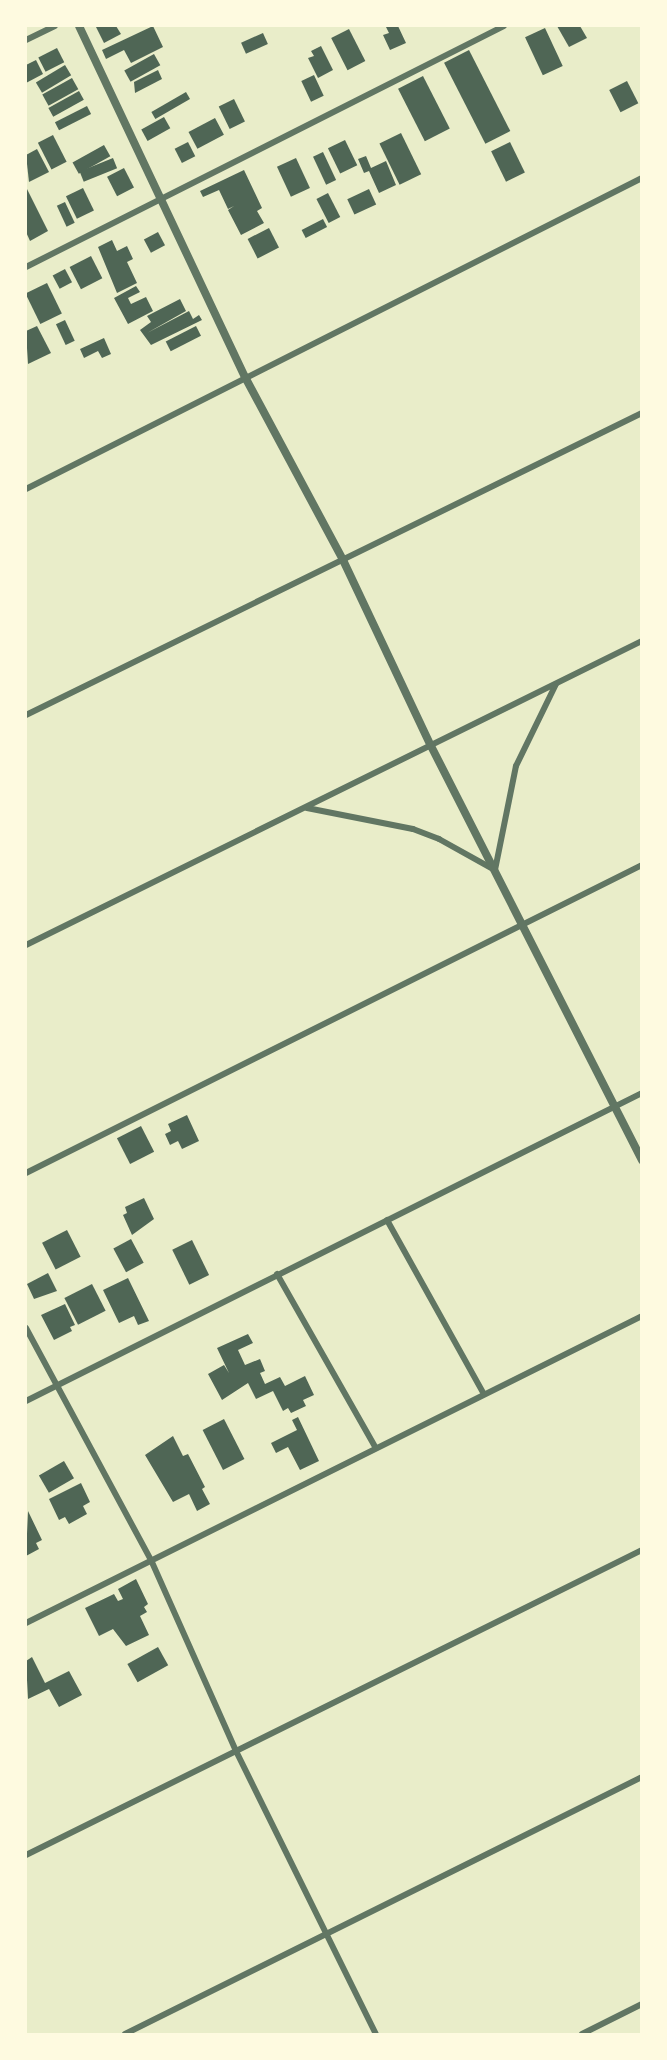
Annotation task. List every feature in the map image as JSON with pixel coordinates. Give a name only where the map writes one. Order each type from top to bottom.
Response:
[{"type":"street","points":[[26,40],[55,26]]},
{"type":"street","points":[[78,26],[245,377],[344,560],[431,746],[613,1108],[642,1160]]},
{"type":"street","points":[[26,267],[504,26]]},
{"type":"street","points":[[26,489],[642,178]]},
{"type":"street","points":[[26,715],[642,413]]},
{"type":"street","points":[[26,945],[642,641]]},
{"type":"street","points":[[495,870],[516,766],[557,684]]},
{"type":"street","points":[[307,808],[413,829],[439,839],[495,870]]},
{"type":"street","points":[[26,1173],[642,865]]},
{"type":"street","points":[[26,1401],[642,1093]]},
{"type":"street","points":[[387,1220],[484,1394]]},
{"type":"street","points":[[277,1274],[376,1449]]},
{"type":"street","points":[[26,1623],[642,1316]]},
{"type":"street","points":[[26,1328],[151,1560],[236,1751],[376,2034]]},
{"type":"street","points":[[26,1856],[642,1550]]},
{"type":"street","points":[[125,2034],[642,1777]]},
{"type":"street","points":[[582,2034],[642,2004]]},
{"type":"building","points":[[116,26],[121,34],[104,43],[96,27]]},
{"type":"building","points":[[153,26],[163,47],[131,63],[124,50],[106,59],[102,50]]},
{"type":"building","points":[[398,26],[406,43],[390,50],[383,35],[389,33],[386,27]]},
{"type":"building","points":[[557,26],[580,26],[587,38],[569,47]]},
{"type":"building","points":[[545,28],[563,66],[543,75],[525,37]]},
{"type":"building","points":[[349,29],[365,61],[348,70],[331,38]]},
{"type":"building","points":[[263,33],[268,44],[246,54],[241,43]]},
{"type":"building","points":[[321,46],[333,70],[318,78],[308,58],[314,56],[311,51]]},
{"type":"building","points":[[57,48],[64,62],[46,72],[38,58]]},
{"type":"building","points":[[469,50],[510,131],[485,144],[444,63]]},
{"type":"building","points":[[154,54],[160,65],[131,82],[124,70]]},
{"type":"building","points":[[36,60],[43,74],[26,83],[26,65]]},
{"type":"building","points":[[65,65],[71,75],[42,93],[36,83]]},
{"type":"building","points":[[158,70],[162,79],[135,93],[134,82]]},
{"type":"building","points":[[314,75],[324,96],[311,102],[301,81]]},
{"type":"building","points":[[423,76],[450,129],[425,141],[398,89]]},
{"type":"building","points":[[72,78],[78,89],[49,106],[42,94]]},
{"type":"building","points":[[627,81],[638,103],[621,112],[609,90]]},
{"type":"building","points":[[79,91],[84,100],[53,117],[48,108]]},
{"type":"building","points":[[186,92],[190,99],[155,119],[151,112]]},
{"type":"building","points":[[234,99],[245,121],[230,129],[219,106]]},
{"type":"building","points":[[87,106],[91,114],[59,130],[55,122]]},
{"type":"building","points":[[164,117],[170,128],[148,141],[141,130]]},
{"type":"building","points":[[215,118],[224,135],[197,149],[189,132]]},
{"type":"building","points":[[401,133],[421,174],[400,185],[379,144]]},
{"type":"building","points":[[53,135],[67,162],[51,169],[38,143]]},
{"type":"building","points":[[345,140],[357,165],[340,173],[328,148]]},
{"type":"building","points":[[188,142],[195,156],[182,163],[175,149]]},
{"type":"building","points":[[510,142],[525,173],[506,182],[491,151]]},
{"type":"building","points":[[104,145],[110,156],[79,174],[73,162]]},
{"type":"building","points":[[37,149],[49,172],[29,182],[26,155]]},
{"type":"building","points":[[323,152],[336,180],[326,185],[313,157]]},
{"type":"building","points":[[366,156],[371,168],[386,161],[396,185],[379,193],[369,171],[364,173],[358,159]]},
{"type":"building","points":[[113,158],[117,168],[84,182],[80,171]]},
{"type":"building","points":[[296,158],[310,188],[291,197],[277,167]]},
{"type":"building","points":[[124,168],[134,188],[117,196],[107,177]]},
{"type":"building","points":[[244,170],[262,208],[257,211],[264,223],[241,235],[228,210],[234,206],[228,209],[219,190],[203,197],[200,191]]},
{"type":"building","points":[[26,187],[48,231],[30,241],[26,232]]},
{"type":"building","points":[[83,188],[94,210],[77,219],[66,196]]},
{"type":"building","points":[[369,189],[376,204],[354,215],[347,199]]},
{"type":"building","points":[[328,193],[340,217],[329,223],[316,199]]},
{"type":"building","points":[[65,202],[75,223],[67,227],[57,206]]},
{"type":"building","points":[[323,219],[327,227],[306,238],[302,230]]},
{"type":"building","points":[[269,228],[279,248],[258,258],[248,239]]},
{"type":"building","points":[[158,232],[165,245],[151,253],[144,240]]},
{"type":"building","points":[[112,240],[117,251],[127,246],[133,259],[127,262],[137,283],[117,293],[98,247]]},
{"type":"building","points":[[91,256],[102,278],[81,289],[70,267]]},
{"type":"building","points":[[65,269],[72,282],[60,289],[53,276]]},
{"type":"building","points":[[47,283],[62,314],[40,324],[26,293]]},
{"type":"building","points":[[136,286],[140,292],[128,298],[131,304],[146,297],[153,311],[128,324],[114,298]]},
{"type":"building","points":[[180,299],[186,311],[147,333],[189,311],[193,319],[199,315],[202,320],[151,345],[140,330],[151,322],[147,316]]},
{"type":"building","points":[[65,320],[75,341],[66,345],[56,324]]},
{"type":"building","points":[[37,326],[51,353],[28,364],[26,331]]},
{"type":"building","points":[[196,326],[201,336],[171,351],[166,341]]},
{"type":"building","points":[[104,338],[111,354],[102,358],[98,351],[84,358],[80,349]]},
{"type":"building","points":[[187,1115],[199,1141],[182,1149],[178,1141],[170,1145],[165,1134],[171,1131],[168,1124]]},
{"type":"building","points":[[141,1126],[154,1152],[130,1164],[117,1138]]},
{"type":"building","points":[[144,1198],[154,1219],[132,1235],[123,1215],[127,1213],[125,1207]]},
{"type":"building","points":[[67,1230],[81,1257],[56,1269],[42,1243]]},
{"type":"building","points":[[131,1239],[144,1263],[126,1272],[113,1248]]},
{"type":"building","points":[[192,1240],[209,1275],[189,1285],[172,1250]]},
{"type":"building","points":[[48,1273],[57,1291],[34,1299],[27,1284]]},
{"type":"building","points":[[128,1278],[149,1321],[138,1325],[134,1316],[119,1323],[103,1290]]},
{"type":"building","points":[[92,1284],[106,1311],[78,1325],[64,1298]]},
{"type":"building","points":[[65,1304],[75,1325],[70,1327],[72,1331],[54,1340],[41,1315]]},
{"type":"building","points":[[248,1334],[253,1343],[238,1350],[245,1365],[260,1359],[265,1371],[260,1373],[265,1384],[280,1377],[285,1386],[305,1376],[314,1395],[303,1400],[306,1406],[291,1413],[288,1408],[283,1411],[273,1391],[256,1399],[248,1383],[222,1400],[208,1374],[224,1365],[229,1373],[217,1348]]},
{"type":"building","points":[[298,1417],[319,1461],[300,1470],[288,1447],[276,1453],[271,1443],[297,1430],[292,1420]]},
{"type":"building","points":[[224,1419],[244,1459],[223,1470],[203,1430]]},
{"type":"building","points":[[173,1436],[183,1456],[188,1454],[205,1487],[202,1489],[210,1504],[197,1511],[189,1494],[173,1502],[145,1455]]},
{"type":"building","points":[[64,1461],[74,1478],[49,1493],[39,1476]]},
{"type":"building","points":[[81,1483],[90,1502],[83,1506],[87,1514],[69,1524],[65,1517],[59,1520],[49,1499]]},
{"type":"building","points":[[28,1511],[42,1540],[36,1543],[39,1549],[26,1556]]},
{"type":"building","points":[[136,1579],[148,1604],[144,1607],[147,1612],[140,1616],[149,1635],[126,1646],[113,1629],[99,1636],[85,1608],[114,1594],[118,1601],[123,1599],[118,1589]]},
{"type":"building","points":[[158,1647],[168,1665],[138,1682],[127,1664]]},
{"type":"building","points":[[32,1657],[45,1683],[69,1671],[82,1695],[59,1707],[49,1689],[28,1699],[26,1661]]}]
